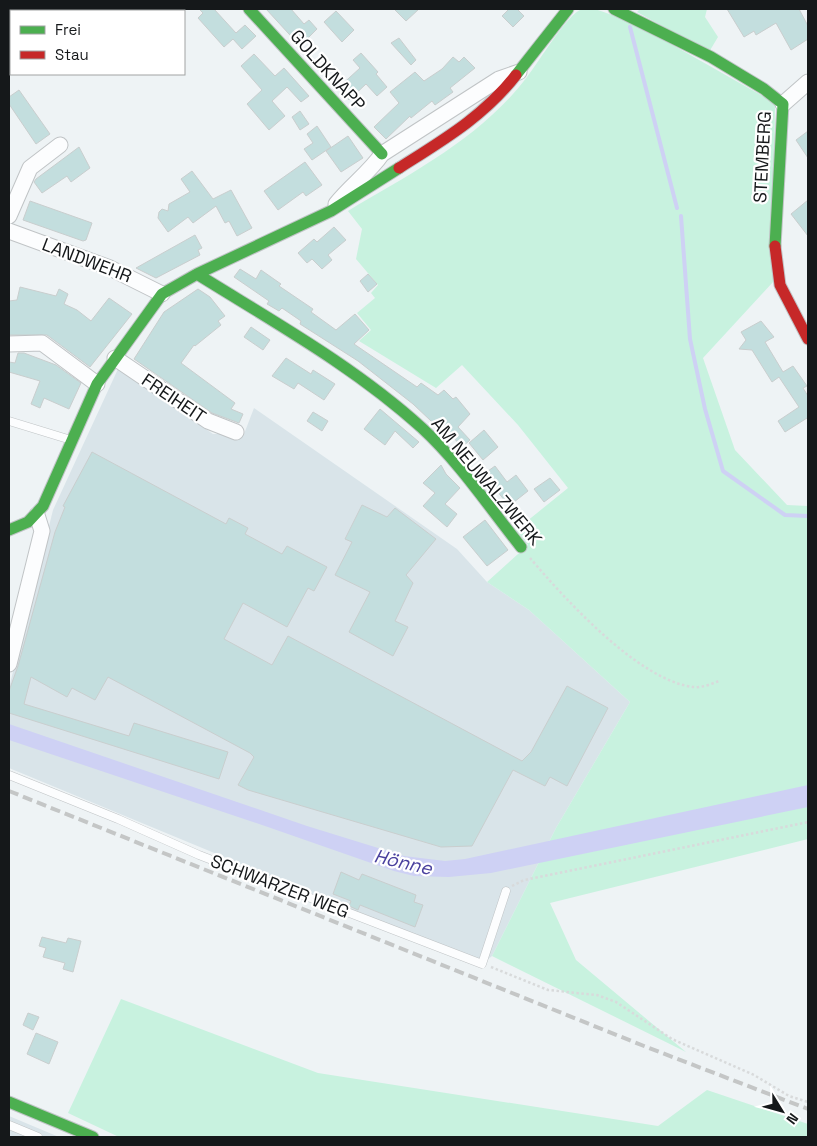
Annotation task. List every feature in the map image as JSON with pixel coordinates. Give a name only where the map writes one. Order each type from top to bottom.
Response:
[{"type":"street","name":"GOLDKNAPP","points":[[249,9],[382,154]]},
{"type":"street","name":"STEMBERG","points":[[614,9],[650,24],[718,60],[768,91],[783,104],[781,164],[775,224],[778,277],[784,297],[808,339]]},
{"type":"street","points":[[9,530],[27,524],[43,506],[97,384],[162,294],[197,274],[331,211],[468,124],[496,100],[520,72],[563,10]]},
{"type":"street","points":[[331,211],[350,186],[374,165],[382,154],[478,91],[499,79],[520,72]]},
{"type":"street","points":[[783,104],[808,82]]},
{"type":"street","points":[[9,216],[30,168],[60,145]]},
{"type":"street","name":"LANDWEHR","points":[[9,231],[110,268],[162,294]]},
{"type":"street","name":"AM NEUWALZWERK","points":[[197,274],[351,374],[422,428],[449,458],[521,547]]},
{"type":"street","points":[[9,344],[42,343],[97,384]]},
{"type":"street","name":"FREIHEIT","points":[[116,358],[208,422],[236,432]]},
{"type":"street","points":[[9,664],[42,531],[37,515]]},
{"type":"street","points":[[9,1102],[93,1137]]},
{"type":"lane","points":[[9,421],[71,440]]},
{"type":"lane","name":"SCHWARZER WEG","points":[[9,775],[118,819],[199,855],[482,964]]},
{"type":"lane","points":[[482,964],[506,891]]},
{"type":"lane","points":[[9,1125],[38,1137]]},
{"type":"path","name":"AM NEUWALZWERK","points":[[521,547],[575,607],[652,672],[678,683],[695,687],[719,681]]},
{"type":"path","points":[[506,891],[513,885],[528,879],[808,822]]},
{"type":"path","points":[[482,964],[548,990],[597,995],[616,1002],[672,1039],[754,1075],[789,1096],[808,1102]]},
{"type":"shaded area","points":[[118,369],[213,434],[244,434],[254,408],[457,549],[487,582],[529,610],[630,702],[556,828],[492,956],[482,964],[9,768],[9,688],[53,510]]},
{"type":"shaded area","points":[[9,1116],[59,1137],[9,1137]]},
{"type":"green space","points":[[582,9],[595,9],[632,22],[775,103],[773,282],[703,358],[735,450],[787,505],[808,506],[808,839],[550,903],[576,960],[686,1052],[492,956],[556,828],[630,702],[529,610],[487,582],[528,545],[516,530],[568,488],[518,425],[462,365],[436,388],[359,341],[371,330],[357,313],[375,298],[371,293],[378,285],[356,259],[362,229],[348,211],[421,168],[489,118],[527,77],[553,39],[569,20]]},
{"type":"green space","points":[[640,9],[707,9],[705,17],[718,37],[709,52],[637,12]]},
{"type":"green space","points":[[121,999],[318,1073],[658,1126],[707,1090],[808,1124],[808,1137],[119,1137],[68,1113]]},
{"type":"water","name":"Hönne","points":[[9,724],[307,826],[404,856],[445,861],[465,859],[808,785],[808,807],[491,873],[449,877],[414,876],[394,871],[9,740]]},
{"type":"building","points":[[199,9],[214,9],[236,33],[245,25],[256,36],[242,49],[233,39],[224,47],[198,18],[203,13]]},
{"type":"building","points":[[266,9],[291,9],[304,24],[309,20],[317,29],[300,46]]},
{"type":"building","points":[[394,9],[419,9],[406,21]]},
{"type":"building","points":[[509,9],[517,9],[524,16],[513,27],[502,16]]},
{"type":"building","points":[[727,9],[799,9],[808,26],[808,39],[791,50],[776,23],[756,35],[754,31],[744,37]]},
{"type":"building","points":[[336,11],[354,30],[342,42],[324,22]]},
{"type":"building","points":[[399,38],[416,60],[411,65],[391,43]]},
{"type":"building","points":[[361,53],[378,72],[376,74],[387,87],[377,96],[366,84],[349,100],[338,88],[360,68],[353,60]]},
{"type":"building","points":[[254,54],[275,76],[284,68],[309,96],[301,102],[287,87],[272,101],[285,116],[269,130],[247,104],[262,90],[241,66]]},
{"type":"building","points":[[453,57],[459,62],[464,57],[475,68],[450,88],[453,92],[435,105],[432,101],[411,118],[410,116],[386,139],[374,127],[399,103],[390,92],[415,72],[424,81],[442,69]]},
{"type":"building","points":[[19,90],[50,134],[36,144],[9,104],[9,97]]},
{"type":"building","points":[[300,111],[309,124],[300,130],[292,117]]},
{"type":"building","points":[[317,126],[331,147],[312,160],[304,149],[313,143],[307,134]]},
{"type":"building","points":[[808,131],[808,158],[796,140]]},
{"type":"building","points":[[348,136],[363,158],[341,172],[326,151]]},
{"type":"building","points":[[79,147],[90,168],[71,182],[67,176],[42,193],[34,182],[36,179]]},
{"type":"building","points":[[305,162],[322,185],[306,196],[303,192],[278,210],[264,191]]},
{"type":"building","points":[[192,171],[213,199],[231,190],[252,228],[237,236],[229,221],[225,223],[216,206],[193,223],[188,217],[168,232],[158,218],[159,212],[162,209],[168,211],[169,204],[190,192],[181,179]]},
{"type":"building","points":[[808,200],[808,236],[791,214]]},
{"type":"building","points":[[30,201],[92,223],[86,240],[83,241],[23,220]]},
{"type":"building","points":[[334,227],[346,240],[328,255],[332,260],[322,269],[312,259],[307,263],[298,253],[314,239],[317,242]]},
{"type":"building","points":[[195,235],[202,248],[198,250],[200,255],[156,278],[136,268]]},
{"type":"building","points":[[240,269],[256,279],[261,270],[281,284],[279,286],[313,309],[311,312],[336,330],[355,314],[369,330],[354,344],[417,387],[421,383],[438,395],[444,390],[453,399],[456,397],[470,414],[458,427],[470,440],[462,447],[451,435],[448,437],[413,404],[358,361],[300,324],[301,321],[282,308],[279,311],[267,304],[269,301],[234,277]]},
{"type":"building","points":[[368,274],[377,284],[368,292],[360,281]]},
{"type":"building","points":[[20,287],[56,296],[59,289],[68,294],[64,304],[77,310],[91,321],[109,298],[132,314],[90,367],[47,335],[9,335],[9,301],[17,300]]},
{"type":"building","points":[[198,289],[210,297],[225,316],[218,321],[221,325],[194,345],[181,363],[235,403],[231,409],[243,414],[239,423],[212,413],[134,359],[164,312]]},
{"type":"building","points":[[761,321],[774,337],[765,342],[783,372],[793,366],[807,386],[803,388],[808,396],[808,420],[807,418],[785,432],[778,421],[799,407],[779,377],[772,382],[752,350],[739,349],[746,340],[741,332]]},
{"type":"building","points":[[251,327],[270,340],[263,350],[244,337]]},
{"type":"building","points":[[18,353],[24,353],[56,365],[81,383],[69,409],[44,398],[40,408],[31,404],[40,381],[9,372],[9,362],[15,363]]},
{"type":"building","points":[[286,358],[311,374],[313,370],[335,384],[324,400],[298,383],[294,389],[272,376]]},
{"type":"building","points":[[380,409],[419,442],[413,448],[395,431],[385,445],[364,429]]},
{"type":"building","points":[[313,412],[328,421],[322,431],[307,421]]},
{"type":"building","points":[[484,430],[498,447],[483,460],[469,443]]},
{"type":"building","points":[[92,452],[226,524],[229,518],[248,528],[245,534],[282,554],[287,546],[327,567],[314,591],[308,588],[287,627],[243,603],[224,639],[272,665],[288,636],[522,761],[531,752],[567,686],[608,708],[567,786],[550,777],[545,786],[513,770],[472,846],[441,847],[248,790],[238,785],[254,757],[250,753],[108,677],[95,700],[72,688],[67,697],[31,677],[24,704],[129,736],[134,723],[228,752],[219,779],[9,713],[9,691],[18,666],[55,532],[65,507],[63,506]]},
{"type":"building","points":[[441,465],[446,474],[460,488],[445,504],[457,514],[447,527],[423,506],[435,493],[423,483]]},
{"type":"building","points":[[495,466],[507,482],[516,475],[528,491],[509,506],[481,476]]},
{"type":"building","points":[[550,478],[560,490],[544,502],[534,489]]},
{"type":"building","points":[[362,505],[387,517],[395,508],[436,539],[406,575],[413,583],[395,621],[408,627],[393,656],[349,632],[370,592],[335,575],[352,542],[345,539]]},
{"type":"building","points":[[485,520],[508,550],[487,566],[463,537]]},
{"type":"building","points":[[341,872],[359,880],[362,874],[416,895],[414,902],[423,905],[415,927],[360,905],[358,910],[349,906],[351,901],[333,894]]},
{"type":"building","points":[[42,937],[66,943],[68,938],[81,941],[73,972],[63,969],[65,963],[43,957],[46,948],[39,946]]},
{"type":"building","points":[[28,1013],[39,1017],[33,1030],[23,1025]]},
{"type":"building","points":[[36,1033],[58,1042],[49,1064],[27,1054]]},
{"type":"waterway","points":[[630,27],[677,208]]},
{"type":"waterway","points":[[681,216],[690,339],[705,409],[723,471],[785,515],[808,516]]},
{"type":"railway","points":[[9,791],[644,1046],[808,1109]]},
{"type":"traffic: fast","points":[[249,9],[382,154]]},
{"type":"traffic: fast","points":[[516,75],[568,9]]},
{"type":"traffic: fast","points":[[614,9],[711,57],[764,89],[783,104],[775,246]]},
{"type":"traffic: fast","points":[[9,530],[28,522],[43,506],[97,384],[162,294],[197,274],[331,211],[399,168]]},
{"type":"traffic: fast","points":[[197,274],[342,365],[396,406],[422,428],[449,456],[521,547]]},
{"type":"traffic: fast","points":[[9,1102],[93,1137]]},
{"type":"traffic: jam","points":[[399,168],[476,116],[516,75]]},
{"type":"traffic: jam","points":[[775,246],[780,285],[808,339]]}]
